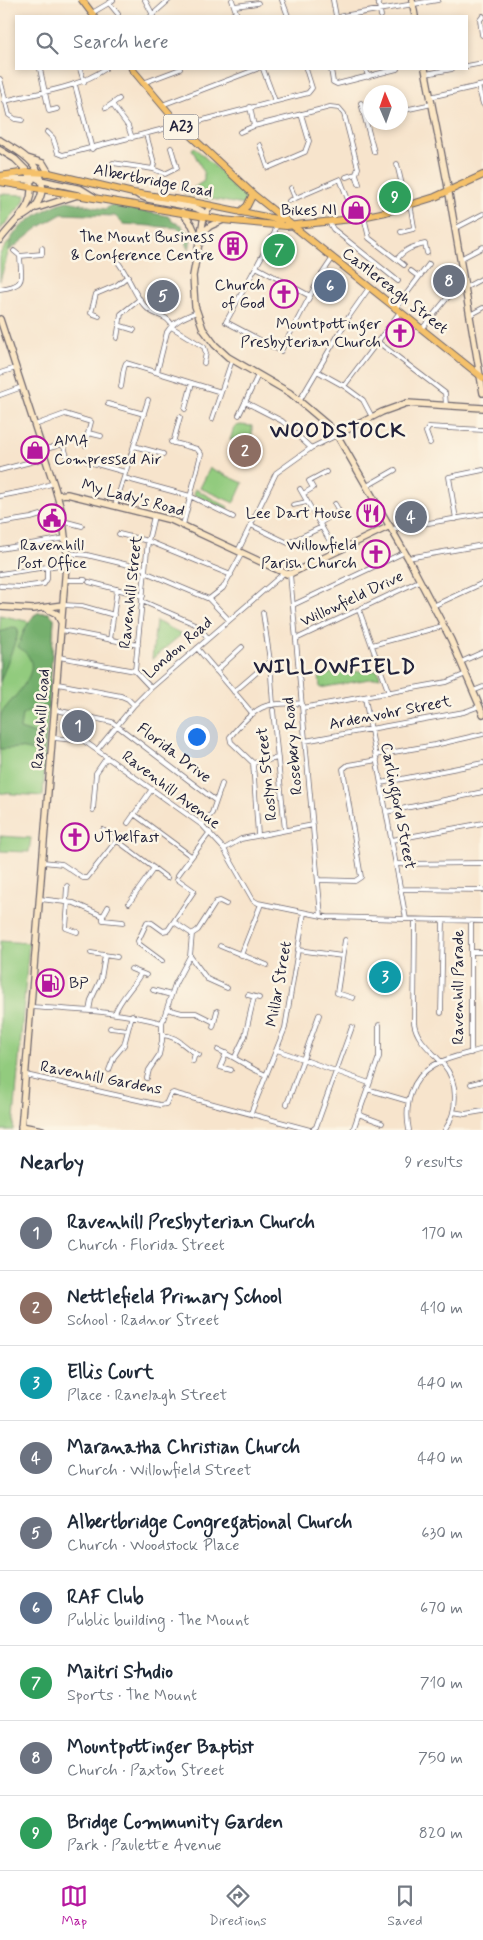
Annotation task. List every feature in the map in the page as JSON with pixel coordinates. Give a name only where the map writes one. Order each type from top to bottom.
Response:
[{"type":"main road","points":[[82,0],[93,15]]},
{"type":"main road","name":"A23","points":[[133,70],[179,125],[252,194],[290,226]]},
{"type":"main road","name":"Albertbridge Road","points":[[0,176],[27,172],[49,173],[133,193],[211,206],[300,225]]},
{"type":"main road","name":"Albertbridge Road","points":[[290,226],[364,217],[408,206],[448,192],[483,175]]},
{"type":"main road","name":"Albertbridge Road","points":[[0,182],[80,194],[223,220],[276,224]]},
{"type":"main road","points":[[252,194],[247,206],[241,213],[248,217],[290,226]]},
{"type":"main road","name":"Castlereagh Street","points":[[290,226],[482,377]]},
{"type":"street","points":[[145,0],[152,15]]},
{"type":"street","points":[[153,15],[170,0]]},
{"type":"street","points":[[232,0],[235,8],[232,15]]},
{"type":"street","points":[[282,0],[288,15]]},
{"type":"street","points":[[334,0],[336,15]]},
{"type":"street","points":[[378,0],[381,15]]},
{"type":"street","points":[[355,15],[412,2],[437,0]]},
{"type":"street","points":[[93,15],[111,1],[118,14]]},
{"type":"street","points":[[412,2],[415,15]]},
{"type":"street","points":[[235,8],[258,3]]},
{"type":"street","points":[[482,35],[480,20],[483,16]]},
{"type":"street","points":[[468,66],[483,63]]},
{"type":"street","points":[[40,70],[49,111],[57,110]]},
{"type":"street","points":[[80,70],[84,82]]},
{"type":"street","points":[[5,101],[45,90],[75,85],[84,82],[103,70]]},
{"type":"street","points":[[143,83],[177,70]]},
{"type":"street","points":[[162,105],[253,70]]},
{"type":"street","points":[[264,70],[275,101]]},
{"type":"street","points":[[47,132],[53,138],[60,155],[92,148],[311,90],[306,70]]},
{"type":"street","points":[[331,70],[334,83],[338,84],[391,70]]},
{"type":"street","points":[[366,70],[368,77]]},
{"type":"street","points":[[439,70],[426,71],[482,377],[483,393]]},
{"type":"street","points":[[0,79],[9,115],[15,119],[22,120]]},
{"type":"street","points":[[75,85],[92,148]]},
{"type":"street","points":[[430,97],[481,86],[483,104]]},
{"type":"street","points":[[106,108],[119,99]]},
{"type":"street","points":[[361,103],[363,108]]},
{"type":"street","points":[[112,104],[128,126],[132,138]]},
{"type":"street","points":[[408,109],[432,104]]},
{"type":"street","points":[[250,107],[254,126]]},
{"type":"street","points":[[240,132],[254,126],[330,107],[342,110],[357,164],[356,174],[359,184]]},
{"type":"street","points":[[260,145],[268,168],[302,154],[307,149],[308,137],[301,114]]},
{"type":"street","points":[[370,130],[374,152]]},
{"type":"street","points":[[146,134],[154,163],[153,169]]},
{"type":"street","points":[[0,140],[33,163],[38,172],[42,188],[41,200],[35,209]]},
{"type":"street","points":[[113,163],[153,169],[165,174],[177,168],[178,165],[171,148]]},
{"type":"street","points":[[0,150],[16,159],[27,172],[31,187],[30,198],[20,218],[0,240]]},
{"type":"street","points":[[27,158],[43,163],[49,173]]},
{"type":"street","points":[[397,164],[406,202],[411,209],[414,227],[413,229],[401,232]]},
{"type":"street","points":[[27,172],[41,180],[81,189],[94,197]]},
{"type":"street","points":[[346,177],[356,174]]},
{"type":"street","points":[[0,176],[8,179],[30,180],[42,188]]},
{"type":"street","points":[[289,201],[340,179],[349,202],[352,219]]},
{"type":"street","points":[[291,188],[295,198]]},
{"type":"street","points":[[133,193],[148,199],[196,208],[204,216]]},
{"type":"street","points":[[20,218],[48,203],[80,194]]},
{"type":"street","points":[[211,206],[204,216],[193,276],[194,299],[197,312],[207,335],[232,360],[300,400],[337,435],[405,552],[461,662],[483,714]]},
{"type":"street","points":[[182,212],[192,225],[200,243]]},
{"type":"street","points":[[454,229],[483,214]]},
{"type":"street","points":[[364,217],[369,238],[404,265]]},
{"type":"street","points":[[201,234],[210,226],[223,220]]},
{"type":"street","points":[[329,222],[333,230],[398,281]]},
{"type":"street","points":[[276,224],[275,232],[226,322],[281,351],[332,259]]},
{"type":"street","points":[[397,259],[410,247],[425,244],[427,253]]},
{"type":"street","points":[[460,259],[483,247]]},
{"type":"street","points":[[14,251],[20,256],[42,254],[42,248]]},
{"type":"street","points":[[0,289],[16,286],[20,283],[20,256]]},
{"type":"street","points":[[117,261],[128,276],[140,299],[149,310],[166,318],[173,328],[204,347],[206,353],[204,363]]},
{"type":"street","points":[[344,386],[378,342],[430,264]]},
{"type":"street","points":[[256,267],[310,296]]},
{"type":"street","points":[[411,271],[420,278]]},
{"type":"street","points":[[99,316],[91,314],[96,294],[117,286],[128,276]]},
{"type":"street","points":[[422,329],[448,296],[483,278]]},
{"type":"street","points":[[300,400],[350,315],[369,288]]},
{"type":"street","points":[[117,338],[121,326],[119,322],[121,314],[140,299]]},
{"type":"street","points":[[470,315],[483,308]]},
{"type":"street","points":[[157,372],[167,332],[176,321],[197,312]]},
{"type":"street","name":"Ravenhill Road","points":[[0,319],[54,483],[61,509],[67,554],[54,738],[21,1128]]},
{"type":"street","points":[[121,326],[134,330]]},
{"type":"street","points":[[378,342],[445,393],[446,405]]},
{"type":"street","points":[[214,416],[232,360]]},
{"type":"street","points":[[121,387],[124,377],[122,371],[126,363],[221,392]]},
{"type":"street","points":[[0,373],[16,368]]},
{"type":"street","points":[[317,371],[344,386],[363,400],[372,417]]},
{"type":"street","points":[[239,415],[258,375]]},
{"type":"street","points":[[185,409],[192,383]]},
{"type":"street","points":[[0,395],[22,387]]},
{"type":"street","points":[[115,506],[148,400]]},
{"type":"street","points":[[245,402],[282,421],[311,448]]},
{"type":"street","points":[[209,599],[223,588],[231,576],[251,525],[276,473],[311,448],[372,417],[407,403],[483,408]]},
{"type":"street","points":[[108,404],[144,414]]},
{"type":"street","points":[[35,425],[65,414],[91,422],[85,445]]},
{"type":"street","points":[[180,417],[172,442],[197,449],[201,454],[182,525]]},
{"type":"street","points":[[430,443],[426,432],[429,427],[483,430]]},
{"type":"street","points":[[88,433],[101,436]]},
{"type":"street","points":[[43,450],[63,444],[67,456]]},
{"type":"street","points":[[134,446],[162,454]]},
{"type":"street","points":[[0,464],[1,470],[46,458]]},
{"type":"street","points":[[86,458],[86,461],[125,472]]},
{"type":"street","points":[[367,486],[396,470]]},
{"type":"street","points":[[456,519],[449,477],[483,470]]},
{"type":"street","points":[[303,494],[313,488],[309,482],[326,472]]},
{"type":"street","points":[[124,478],[190,496],[231,516],[232,510]]},
{"type":"street","points":[[0,496],[32,490],[54,483]]},
{"type":"street","points":[[300,489],[336,552]]},
{"type":"street","name":"My Lady's Road","points":[[57,495],[67,494],[182,525],[287,573]]},
{"type":"street","points":[[293,505],[301,505],[308,502]]},
{"type":"street","points":[[251,525],[288,543],[321,525],[339,512],[335,504]]},
{"type":"street","points":[[0,523],[31,518],[61,509]]},
{"type":"street","points":[[287,573],[391,528],[483,514]]},
{"type":"street","name":"Ravenhill Street","points":[[134,671],[148,541],[154,516]]},
{"type":"street","points":[[63,521],[82,526]]},
{"type":"street","points":[[118,534],[148,541],[231,576]]},
{"type":"street","points":[[0,549],[66,538]]},
{"type":"street","points":[[408,558],[483,546]]},
{"type":"street","points":[[293,605],[405,552]]},
{"type":"street","points":[[67,554],[88,555],[145,570],[209,599],[229,620]]},
{"type":"street","points":[[0,574],[67,564]]},
{"type":"street","points":[[0,586],[22,588],[44,584],[47,579],[47,567]]},
{"type":"street","name":"Rosebery Road","points":[[287,573],[293,605],[321,916]]},
{"type":"street","name":"London Road","points":[[97,750],[134,705],[151,688],[229,620],[287,573]]},
{"type":"street","name":"Willowfield Drive","points":[[296,639],[359,610],[418,578]]},
{"type":"street","points":[[65,580],[87,581],[142,596]]},
{"type":"street","points":[[433,606],[483,583]]},
{"type":"street","points":[[110,640],[117,589]]},
{"type":"street","points":[[142,602],[197,625],[208,638]]},
{"type":"street","points":[[0,608],[82,606],[114,615]]},
{"type":"street","points":[[43,607],[57,614],[61,627],[110,640],[138,645]]},
{"type":"street","points":[[359,610],[389,693]]},
{"type":"street","name":"Roslyn Street","points":[[263,613],[270,660],[285,830]]},
{"type":"street","points":[[372,645],[443,626]]},
{"type":"street","points":[[197,648],[253,714]]},
{"type":"street","points":[[216,671],[242,648]]},
{"type":"street","points":[[461,662],[483,652]]},
{"type":"street","points":[[59,657],[134,671],[151,688]]},
{"type":"street","points":[[234,692],[270,660]]},
{"type":"street","points":[[302,708],[452,681],[466,674]]},
{"type":"street","points":[[58,684],[121,696],[128,699],[134,705]]},
{"type":"street","points":[[473,691],[483,688]]},
{"type":"street","name":"Carlingford Street","points":[[365,698],[406,920]]},
{"type":"street","points":[[258,835],[253,763],[231,742],[230,737],[253,714],[262,708],[273,710],[302,703]]},
{"type":"street","name":"Ardenvohr Street","points":[[305,741],[464,712],[480,706]]},
{"type":"street","name":"Florida Drive","points":[[56,710],[112,722],[216,801]]},
{"type":"street","name":"Roslyn Street","points":[[273,710],[281,714]]},
{"type":"street","points":[[318,880],[354,881],[361,877],[343,769],[346,766],[483,734]]},
{"type":"street","name":"Ravenhill Avenue","points":[[54,738],[80,740],[97,750],[210,832],[224,849],[253,900],[261,904]]},
{"type":"street","points":[[93,810],[96,773],[107,757]]},
{"type":"street","points":[[253,763],[278,758]]},
{"type":"street","points":[[381,783],[483,763]]},
{"type":"street","points":[[202,826],[211,814],[222,784]]},
{"type":"street","points":[[128,823],[152,789]]},
{"type":"street","points":[[386,812],[483,792]]},
{"type":"street","points":[[134,814],[191,856]]},
{"type":"street","points":[[392,840],[483,823]]},
{"type":"street","points":[[224,849],[241,839],[313,825]]},
{"type":"street","points":[[103,830],[167,878]]},
{"type":"street","points":[[162,961],[139,944],[138,941],[147,922],[165,931],[174,922],[194,891],[177,877],[210,832]]},
{"type":"street","points":[[43,862],[62,864],[83,878],[87,878],[116,840]]},
{"type":"street","points":[[396,864],[483,863]]},
{"type":"street","points":[[128,903],[154,868]]},
{"type":"street","points":[[67,886],[66,928],[77,932]]},
{"type":"street","points":[[401,890],[483,890]]},
{"type":"street","points":[[40,899],[79,904],[103,916],[103,920],[123,922]]},
{"type":"street","points":[[192,934],[198,930],[216,902],[220,901],[226,904]]},
{"type":"street","points":[[241,955],[261,904],[321,916],[483,921]]},
{"type":"street","points":[[103,916],[108,907]]},
{"type":"street","name":"Millar Street","points":[[251,1113],[285,1028],[304,914]]},
{"type":"street","points":[[415,920],[415,1028],[418,1037],[450,1074],[454,1086],[453,1112],[445,1130]]},
{"type":"street","points":[[442,1013],[443,920]]},
{"type":"street","name":"Ravenhill Parade","points":[[470,1053],[471,921]]},
{"type":"street","points":[[174,922],[192,934]]},
{"type":"street","points":[[147,1078],[159,1055],[162,1024],[171,995],[179,975],[190,956],[192,934]]},
{"type":"street","points":[[345,940],[337,993],[353,998]]},
{"type":"street","points":[[220,946],[266,965]]},
{"type":"street","points":[[298,950],[342,956]]},
{"type":"street","points":[[471,952],[483,952]]},
{"type":"street","points":[[91,953],[117,957]]},
{"type":"street","points":[[89,1011],[90,1000],[100,979],[105,955]]},
{"type":"street","points":[[190,956],[207,979],[227,988]]},
{"type":"street","points":[[115,1013],[121,999],[143,974],[131,969]]},
{"type":"street","points":[[153,990],[171,995]]},
{"type":"street","points":[[248,995],[259,998]]},
{"type":"street","points":[[235,1057],[245,1036],[254,997]]},
{"type":"street","points":[[31,1007],[115,1013],[162,1024]]},
{"type":"street","points":[[166,1010],[196,1013],[213,1025],[218,1011]]},
{"type":"street","points":[[287,1104],[319,1015]]},
{"type":"street","points":[[109,1070],[114,1057],[124,1045],[132,1016]]},
{"type":"street","points":[[353,1130],[379,1057],[380,1025]]},
{"type":"street","points":[[313,1129],[352,1027]]},
{"type":"street","points":[[110,1028],[128,1030]]},
{"type":"street","points":[[162,1035],[173,1036],[187,1049],[197,1054],[193,1061]]},
{"type":"street","points":[[409,1130],[407,1118],[408,1101],[418,1079],[430,1068],[441,1062],[483,1049]]},
{"type":"street","points":[[218,1050],[235,1057],[254,1070],[266,1075]]},
{"type":"street","points":[[277,1050],[369,1083]]},
{"type":"street","points":[[226,1053],[220,1067],[231,1070]]},
{"type":"street","points":[[148,1061],[153,1065]]},
{"type":"street","name":"Ravenhill Gardens","points":[[26,1075],[160,1105],[166,1104],[173,1093],[313,1129]]},
{"type":"street","points":[[471,1084],[483,1080]]},
{"type":"street","points":[[367,1089],[408,1101]]},
{"type":"street","points":[[453,1112],[473,1114],[483,1112]]},
{"type":"street","points":[[358,1114],[382,1123]]},
{"type":"street","points":[[21,1128],[42,1130]]},
{"type":"green space","points":[[194,147],[245,195],[247,198],[244,205],[184,194],[204,181],[204,173],[192,149]]},
{"type":"green space","points":[[400,190],[402,200],[389,204],[386,191]]},
{"type":"green space","points":[[0,194],[26,195],[23,203],[0,230]]},
{"type":"green space","points":[[67,201],[96,208],[106,209],[111,205],[168,216],[173,222],[182,225],[183,229],[188,231],[191,240],[189,250],[182,232],[178,228],[123,224],[115,216],[62,214],[39,227],[9,251],[12,237],[22,225],[46,210]]},
{"type":"green space","points":[[13,236],[0,281],[0,254]]},
{"type":"green space","points":[[240,425],[252,426],[252,440],[230,440],[234,427]]},
{"type":"green space","points":[[210,468],[243,483],[234,503],[200,488]]},
{"type":"green space","points":[[195,489],[228,507],[227,510],[194,495]]},
{"type":"green space","points":[[38,613],[49,613],[54,618],[49,708],[35,708],[22,715],[20,729],[45,737],[43,753],[20,748],[0,749],[1,714],[27,681],[31,672],[31,663],[27,655],[18,647],[23,633]]},
{"type":"green space","points":[[49,613],[54,618],[43,796],[0,793],[0,615],[30,622],[34,615]]},
{"type":"green space","points":[[156,621],[182,634],[152,659]]},
{"type":"green space","points":[[15,627],[18,630],[17,637],[0,682],[0,632]]},
{"type":"green space","points":[[378,670],[380,677],[320,688],[319,674]]},
{"type":"green space","points":[[0,836],[31,838],[29,852],[0,851]]},
{"type":"green space","points":[[0,941],[29,943],[13,1130],[0,1130]]},
{"type":"place","name":"Bridge Community Garden","points":[[395,197]]},
{"type":"place","name":"Bikes NI","points":[[356,210]]},
{"type":"place","name":"The Mount Business & Conference Centre","points":[[233,246]]},
{"type":"place","name":"Maitri Studio","points":[[279,250]]},
{"type":"place","name":"Mountpottinger Baptist","points":[[449,281]]},
{"type":"place","name":"RAF Club","points":[[330,286]]},
{"type":"place","name":"Church of God","points":[[284,294]]},
{"type":"place","name":"Albertbridge Congregational Church","points":[[163,296]]},
{"type":"place","name":"Mountpottinger Presbyterian Church","points":[[400,333]]},
{"type":"place","name":"AMA Compressed Air","points":[[35,450]]},
{"type":"place","name":"Nettlefield Primary School","points":[[245,451]]},
{"type":"place","name":"Lee Dart House","points":[[371,513]]},
{"type":"place","name":"Maranatha Christian Church","points":[[411,517]]},
{"type":"place","name":"Ravenhill Post Office","points":[[52,518]]},
{"type":"place","name":"Willowfield Parish Church","points":[[376,554]]},
{"type":"place","name":"Ravenhill Presbyterian Church","points":[[78,726]]},
{"type":"place","name":"UTbelfast","points":[[75,837]]},
{"type":"place","name":"Ellis Court","points":[[385,977]]},
{"type":"place","name":"BP","points":[[50,983]]},
{"type":"district","name":"WOODSTOCK","points":[[338,431]]},
{"type":"district","name":"WILLOWFIELD","points":[[335,667]]}]
